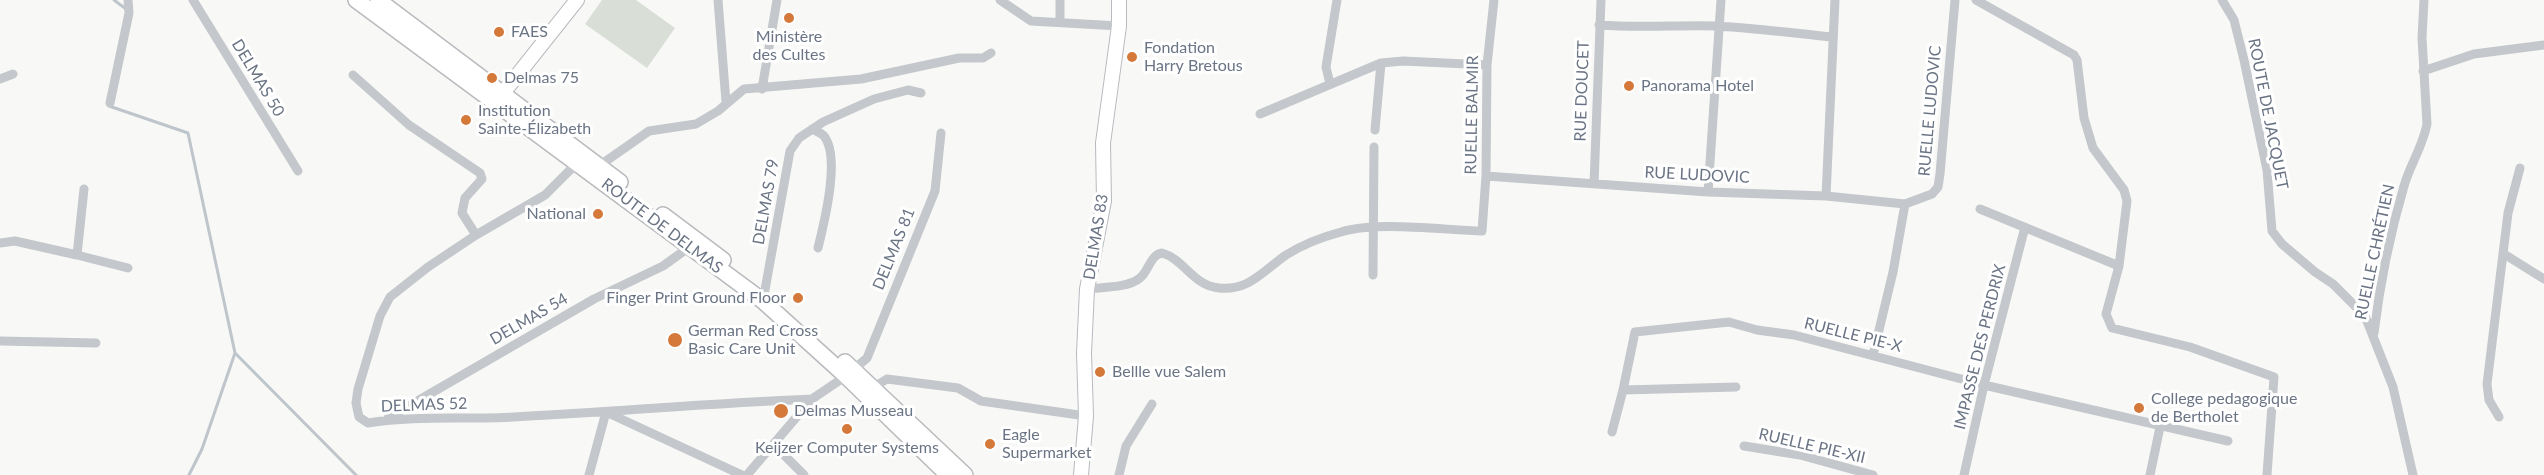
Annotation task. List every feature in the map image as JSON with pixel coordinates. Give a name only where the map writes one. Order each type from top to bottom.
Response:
[{"type":"main road","name":"ROUTE DE DELMAS","points":[[356,0],[595,169],[764,297],[850,372],[948,475]]},
{"type":"main road","name":"ROUTE DE DELMAS","points":[[378,0],[577,163],[595,169],[688,248],[764,297]]},
{"type":"main road","name":"ROUTE DE DELMAS","points":[[850,372],[873,387],[965,475]]},
{"type":"street","points":[[110,102],[129,13],[128,0]]},
{"type":"street","name":"DELMAS 50","points":[[194,0],[297,171]]},
{"type":"street","points":[[498,99],[577,0]]},
{"type":"street","points":[[718,0],[726,102]]},
{"type":"street","points":[[762,88],[777,0]]},
{"type":"street","points":[[1000,0],[1031,21],[1119,26]]},
{"type":"street","points":[[1060,0],[1060,22]]},
{"type":"street","name":"DELMAS 83","points":[[1081,475],[1086,416],[1084,353],[1087,289],[1104,201],[1102,143],[1119,26],[1119,0]]},
{"type":"street","points":[[1330,84],[1326,67],[1337,0]]},
{"type":"street","name":"RUELLE BALMIR","points":[[1374,227],[1482,231],[1486,176],[1487,65],[1494,0]]},
{"type":"street","name":"RUE DOUCET","points":[[1594,184],[1601,0]]},
{"type":"street","points":[[1707,192],[1721,0]]},
{"type":"street","points":[[1826,196],[1835,0]]},
{"type":"street","name":"RUELLE LUDOVIC","points":[[1905,204],[1927,197],[1938,187],[1955,0]]},
{"type":"street","points":[[1976,0],[2074,55],[2077,60],[2084,118],[2093,148],[2124,190],[2127,201],[2119,266],[2106,314],[2112,328],[2190,347],[2271,374],[2275,382],[2267,475]]},
{"type":"street","name":"ROUTE DE JACQUET","points":[[2222,0],[2234,20],[2244,60],[2267,170],[2272,231],[2282,244],[2303,263],[2333,284],[2365,316],[2393,387],[2413,475]]},
{"type":"street","name":"RUELLE CHRÉTIEN","points":[[2374,335],[2395,218],[2408,174],[2427,124],[2423,71],[2424,0]]},
{"type":"street","points":[[1599,25],[1641,28],[1668,25],[1719,27],[1832,36]]},
{"type":"street","points":[[2423,71],[2474,54],[2544,45]]},
{"type":"street","points":[[595,169],[649,131],[696,124],[718,111],[744,89],[861,79],[959,58],[983,58],[992,53]]},
{"type":"street","points":[[1260,114],[1382,63],[1403,61],[1487,65]]},
{"type":"street","points":[[1375,130],[1382,63]]},
{"type":"street","points":[[0,79],[13,74]]},
{"type":"street","points":[[353,75],[409,125],[480,173],[482,179],[465,198],[462,213],[476,235]]},
{"type":"street","name":"DELMAS 79","points":[[764,297],[790,151],[799,138],[823,122],[874,99],[902,91],[921,93]]},
{"type":"street","points":[[812,129],[823,135],[829,147],[831,165],[818,248]]},
{"type":"street","name":"DELMAS 81","points":[[812,399],[867,358],[934,191],[941,133]]},
{"type":"street","points":[[1373,275],[1374,147]]},
{"type":"street","name":"DELMAS 52","points":[[577,163],[545,195],[476,235],[428,267],[390,297],[380,316],[358,389],[356,403],[359,417],[368,423],[386,420],[494,418],[812,399]]},
{"type":"street","points":[[2499,417],[2489,400],[2487,384],[2497,292],[2505,254],[2508,213],[2520,168]]},
{"type":"street","name":"RUE LUDOVIC","points":[[1486,176],[1707,192],[1826,196],[1905,204]]},
{"type":"street","points":[[77,255],[84,189]]},
{"type":"street","points":[[1873,355],[1893,272],[1905,204]]},
{"type":"street","points":[[1980,209],[2119,266]]},
{"type":"street","points":[[1087,289],[1133,282],[1146,272],[1154,257],[1162,253],[1169,255],[1203,284],[1234,288],[1248,284],[1286,255],[1304,246],[1344,231],[1374,227]]},
{"type":"street","name":"IMPASSE DES PERDRIX","points":[[1964,475],[1984,385],[2025,227]]},
{"type":"street","points":[[0,243],[15,241],[128,268]]},
{"type":"street","name":"DELMAS 54","points":[[386,420],[594,299],[663,266],[688,248]]},
{"type":"street","points":[[2505,254],[2544,279]]},
{"type":"street","name":"RUELLE PIE-X","points":[[1623,390],[1633,336],[1638,330],[1729,322],[1757,330],[1794,335],[1984,385],[2228,441]]},
{"type":"street","points":[[0,341],[96,343]]},
{"type":"street","points":[[873,387],[887,379],[958,388],[981,401],[1086,416]]},
{"type":"street","points":[[1612,432],[1623,390],[1736,387]]},
{"type":"street","points":[[747,475],[812,399]]},
{"type":"street","points":[[1119,475],[1126,446],[1152,404]]},
{"type":"street","points":[[589,475],[606,412],[741,475]]},
{"type":"street","points":[[2150,475],[2160,427]]},
{"type":"street","points":[[774,446],[804,475]]},
{"type":"street","name":"RUELLE PIE-XII","points":[[1744,446],[1800,455],[1855,473],[1874,475]]},
{"type":"shaded area","points":[[602,0],[636,0],[675,28],[647,68],[585,24]]},
{"type":"waterway","points":[[114,0],[126,9]]},
{"type":"waterway","points":[[109,106],[188,133],[235,353],[202,449],[189,475]]},
{"type":"waterway","points":[[235,353],[356,475]]},
{"type":"place","name":"Ministère des Cultes","points":[[789,18]]},
{"type":"place","name":"FAES","points":[[499,32]]},
{"type":"place","name":"Fondation Harry Bretous","points":[[1132,57]]},
{"type":"place","name":"Delmas 75","points":[[492,78]]},
{"type":"place","name":"Panorama Hotel","points":[[1629,86]]},
{"type":"place","name":"Institution Sainte-Élizabeth","points":[[466,120]]},
{"type":"place","name":"National","points":[[598,214]]},
{"type":"place","name":"Finger Print Ground Floor","points":[[798,298]]},
{"type":"place","name":"German Red Cross Basic Care Unit","points":[[675,340]]},
{"type":"place","name":"Bellle vue Salem","points":[[1100,372]]},
{"type":"place","name":"College pedagogique de Bertholet","points":[[2139,408]]},
{"type":"place","name":"Delmas Musseau","points":[[781,411]]},
{"type":"place","name":"Keijzer Computer Systems","points":[[847,429]]},
{"type":"place","name":"Eagle Supermarket","points":[[990,444]]}]
